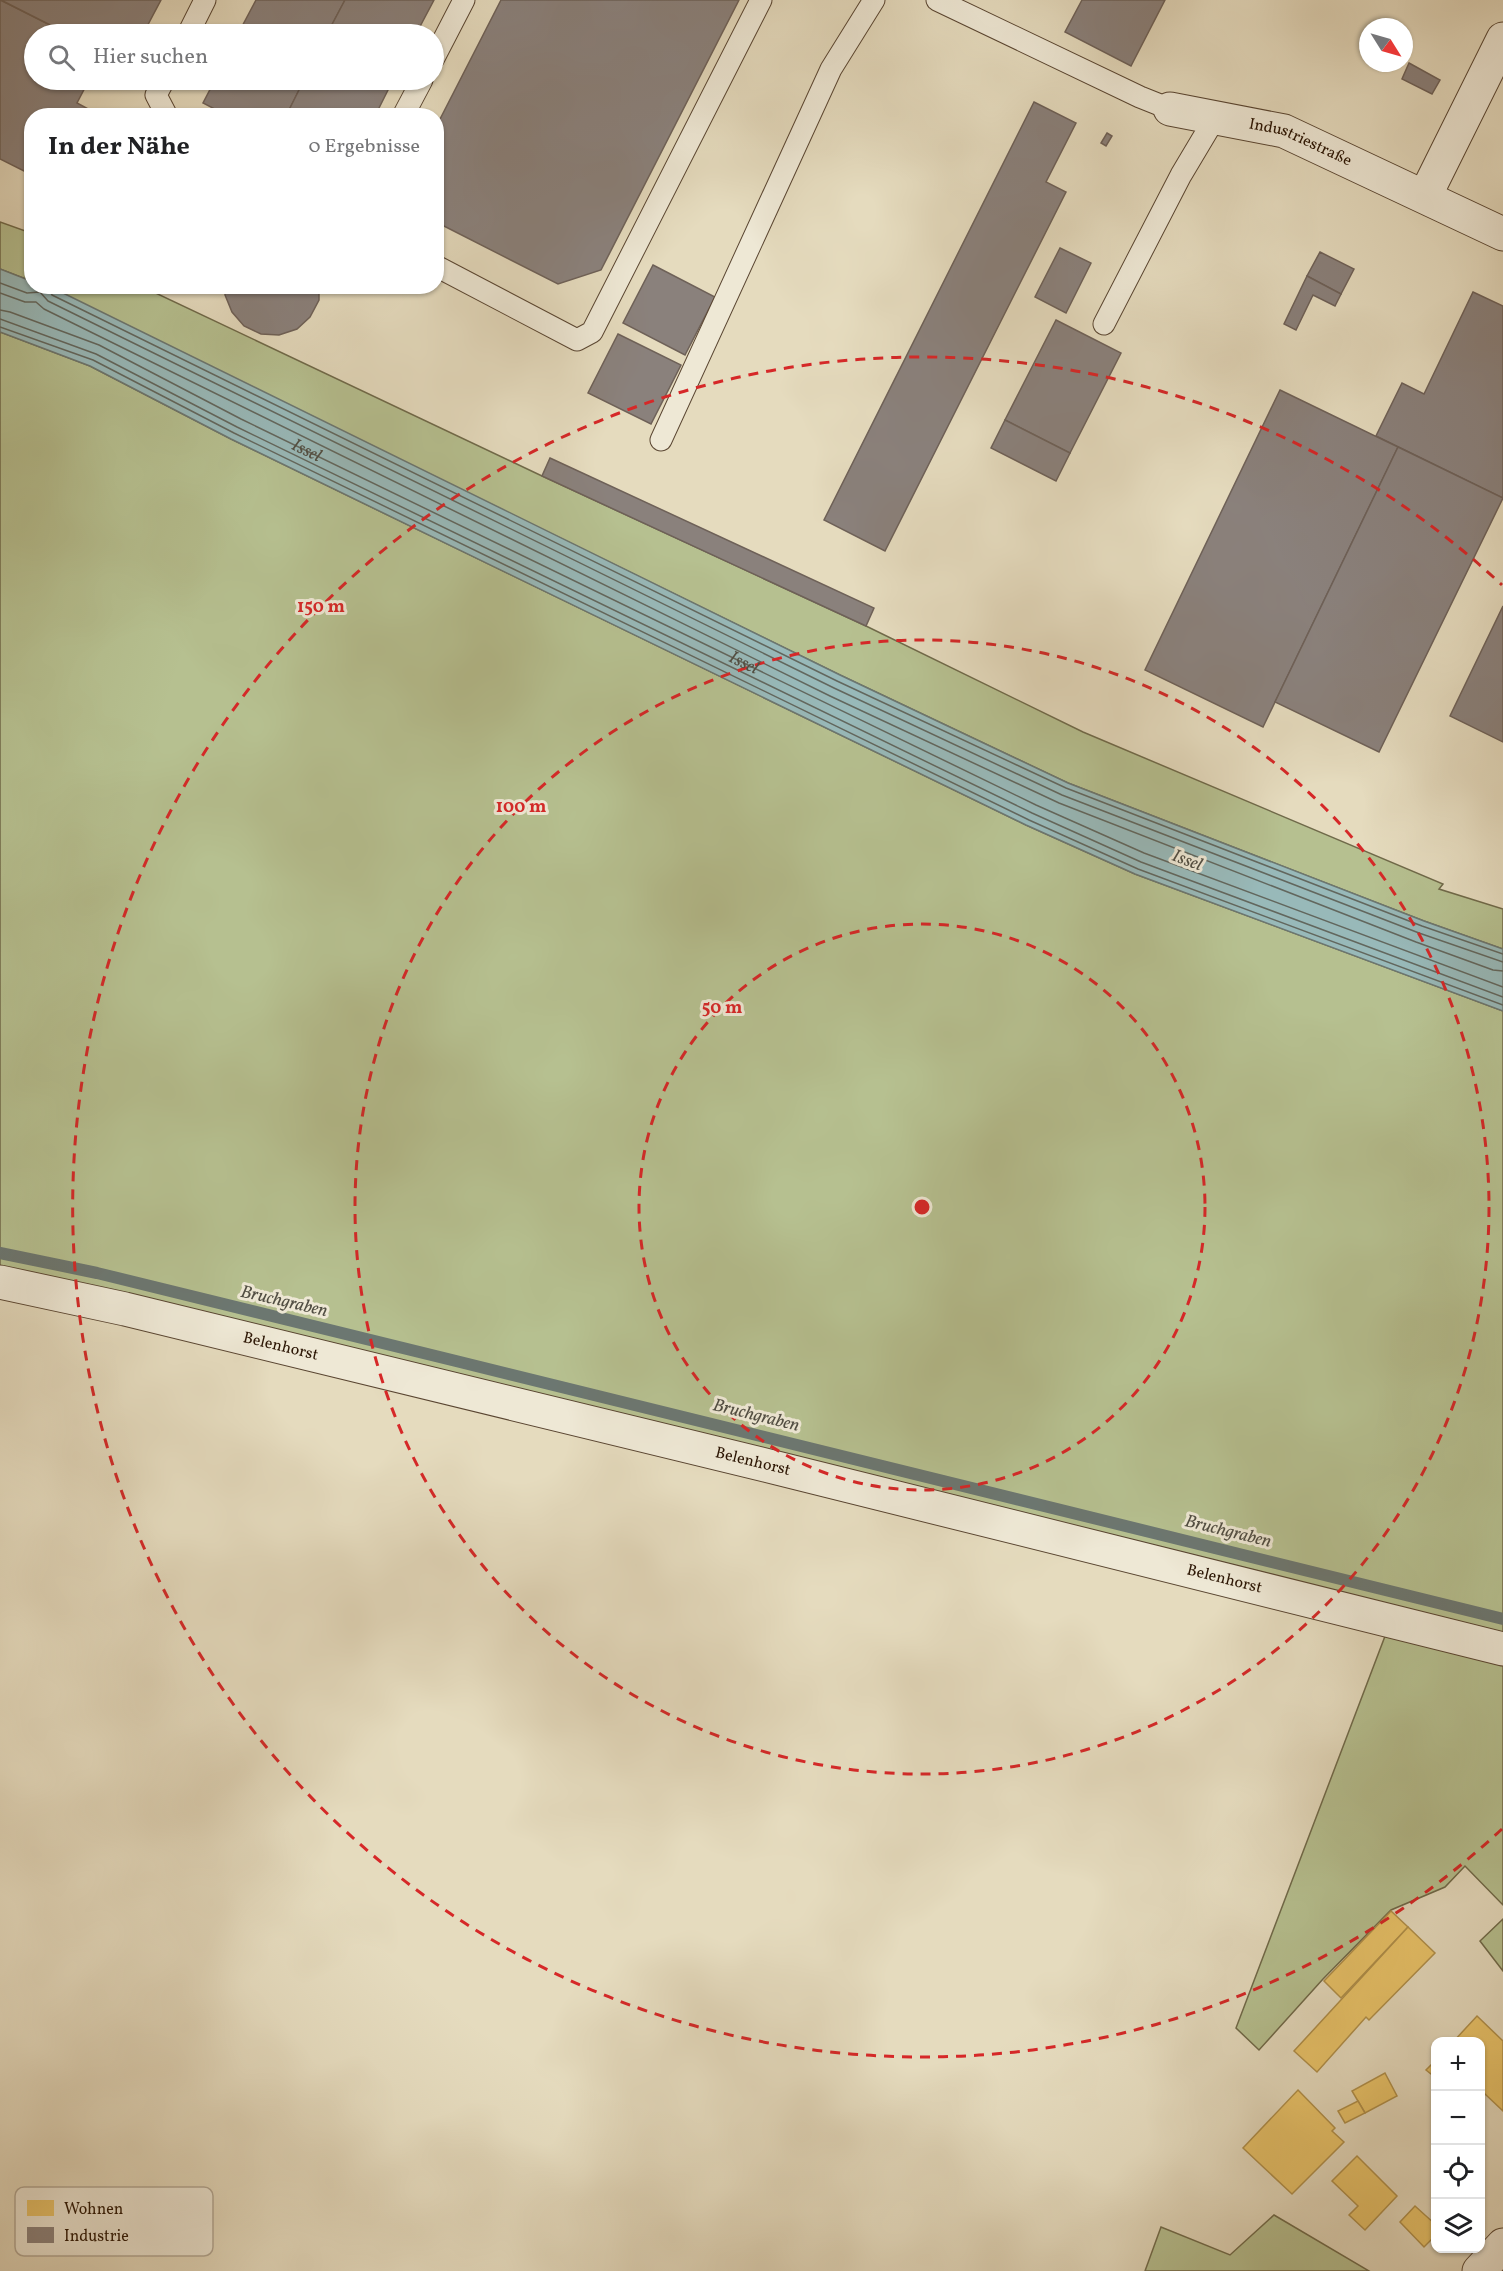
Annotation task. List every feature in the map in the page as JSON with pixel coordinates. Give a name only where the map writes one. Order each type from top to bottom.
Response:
[{"type":"street","points":[[1425,196],[1503,39]]},
{"type":"street","name":"Industriestraße","points":[[1170,109],[1284,131],[1503,234]]},
{"type":"street","name":"Belenhorst","points":[[0,1282],[125,1309],[661,1439],[1503,1649]]},
{"type":"street","points":[[1479,2271],[1503,2245]]},
{"type":"lane","points":[[193,24],[205,0]]},
{"type":"lane","points":[[444,39],[464,0]]},
{"type":"lane","points":[[444,270],[577,340],[592,332],[760,0]]},
{"type":"lane","points":[[661,440],[831,69],[874,0]]},
{"type":"lane","points":[[937,0],[1140,98],[1170,109]]},
{"type":"lane","points":[[159,90],[156,95],[162,108]]},
{"type":"lane","points":[[407,108],[417,90]]},
{"type":"lane","points":[[1104,324],[1181,175],[1215,118]]},
{"type":"green space","points":[[0,222],[24,231],[24,278],[0,269]]},
{"type":"green space","points":[[61,294],[158,294],[866,626],[1083,732],[1443,884],[1439,889],[1503,909],[1503,949],[1424,921],[1068,783],[840,675]]},
{"type":"green space","points":[[0,332],[90,366],[231,439],[1026,825],[1135,874],[1503,1011],[1503,1635],[0,1271]]},
{"type":"green space","points":[[1387,1631],[1503,1659],[1503,1905],[1465,1866],[1445,1887],[1391,1910],[1323,1979],[1259,2050],[1236,2028]]},
{"type":"green space","points":[[1503,1919],[1503,1971],[1480,1941]]},
{"type":"green space","points":[[1274,2215],[1369,2271],[1145,2271],[1161,2227],[1230,2255]]},
{"type":"water","name":"Issel","points":[[0,269],[24,278],[24,294],[65,294],[840,675],[1068,783],[1424,921],[1503,949],[1503,1011],[1135,874],[1026,825],[231,439],[90,366],[0,332]]},
{"type":"building: Wohnen","points":[[1391,1911],[1408,1927],[1341,1998],[1324,1981]]},
{"type":"building: Wohnen","points":[[1408,1927],[1435,1953],[1369,2020],[1366,2017],[1317,2072],[1294,2051]]},
{"type":"building: Wohnen","points":[[1477,2016],[1503,2041],[1503,2111],[1485,2094],[1485,2037],[1458,2037]]},
{"type":"building: Wohnen","points":[[1385,2073],[1397,2096],[1365,2113],[1352,2091]]},
{"type":"building: Wohnen","points":[[1298,2090],[1335,2128],[1332,2131],[1344,2142],[1292,2194],[1243,2148]]},
{"type":"building: Wohnen","points":[[1358,2101],[1365,2113],[1345,2123],[1338,2111]]},
{"type":"building: Wohnen","points":[[1357,2156],[1397,2196],[1365,2230],[1349,2215],[1358,2206],[1332,2181]]},
{"type":"building: Wohnen","points":[[1415,2206],[1431,2220],[1431,2240],[1424,2247],[1400,2222]]},
{"type":"building: Industrie","points":[[0,0],[48,24],[24,24],[24,90],[84,90],[77,103],[86,108],[24,108],[24,171],[0,159]]},
{"type":"building: Industrie","points":[[1,0],[161,0],[148,24],[48,24]]},
{"type":"building: Industrie","points":[[256,0],[345,0],[332,24],[243,24]]},
{"type":"building: Industrie","points":[[345,0],[434,0],[421,24],[332,24]]},
{"type":"building: Industrie","points":[[501,0],[739,0],[601,270],[558,284],[444,226],[444,111]]},
{"type":"building: Industrie","points":[[1082,0],[1165,0],[1131,66],[1065,32]]},
{"type":"building: Industrie","points":[[1413,65],[1440,80],[1432,94],[1402,79],[1405,72],[1413,72]]},
{"type":"building: Industrie","points":[[210,90],[299,90],[290,108],[213,108],[203,103]]},
{"type":"building: Industrie","points":[[299,90],[388,90],[379,108],[290,108]]},
{"type":"building: Industrie","points":[[1034,102],[1076,123],[1046,182],[1066,192],[885,551],[824,520]]},
{"type":"building: Industrie","points":[[1107,133],[1112,136],[1106,146],[1101,143]]},
{"type":"building: Industrie","points":[[1060,248],[1091,263],[1066,313],[1035,297]]},
{"type":"building: Industrie","points":[[1320,252],[1354,269],[1341,294],[1307,276]]},
{"type":"building: Industrie","points":[[653,265],[715,297],[685,355],[623,323]]},
{"type":"building: Industrie","points":[[1307,276],[1341,294],[1335,306],[1313,295],[1296,330],[1284,324]]},
{"type":"building: Industrie","points":[[1473,292],[1503,306],[1503,498],[1376,436],[1402,383],[1424,394]]},
{"type":"building: Industrie","points":[[319,294],[319,300],[310,317],[297,329],[279,335],[261,334],[244,326],[232,312],[225,295]]},
{"type":"building: Industrie","points":[[1056,320],[1121,353],[1070,453],[1005,420]]},
{"type":"building: Industrie","points":[[618,334],[681,365],[651,424],[588,393]]},
{"type":"building: Industrie","points":[[1280,390],[1398,447],[1263,727],[1145,670]]},
{"type":"building: Industrie","points":[[1005,420],[1070,453],[1056,481],[991,448]]},
{"type":"building: Industrie","points":[[1398,447],[1503,498],[1379,752],[1275,702]]},
{"type":"building: Industrie","points":[[550,458],[874,608],[866,626],[542,476]]},
{"type":"building: Industrie","points":[[1503,606],[1503,742],[1450,716]]},
{"type":"waterway","name":"Bruchgraben","points":[[0,1253],[97,1273],[1503,1619]]}]
